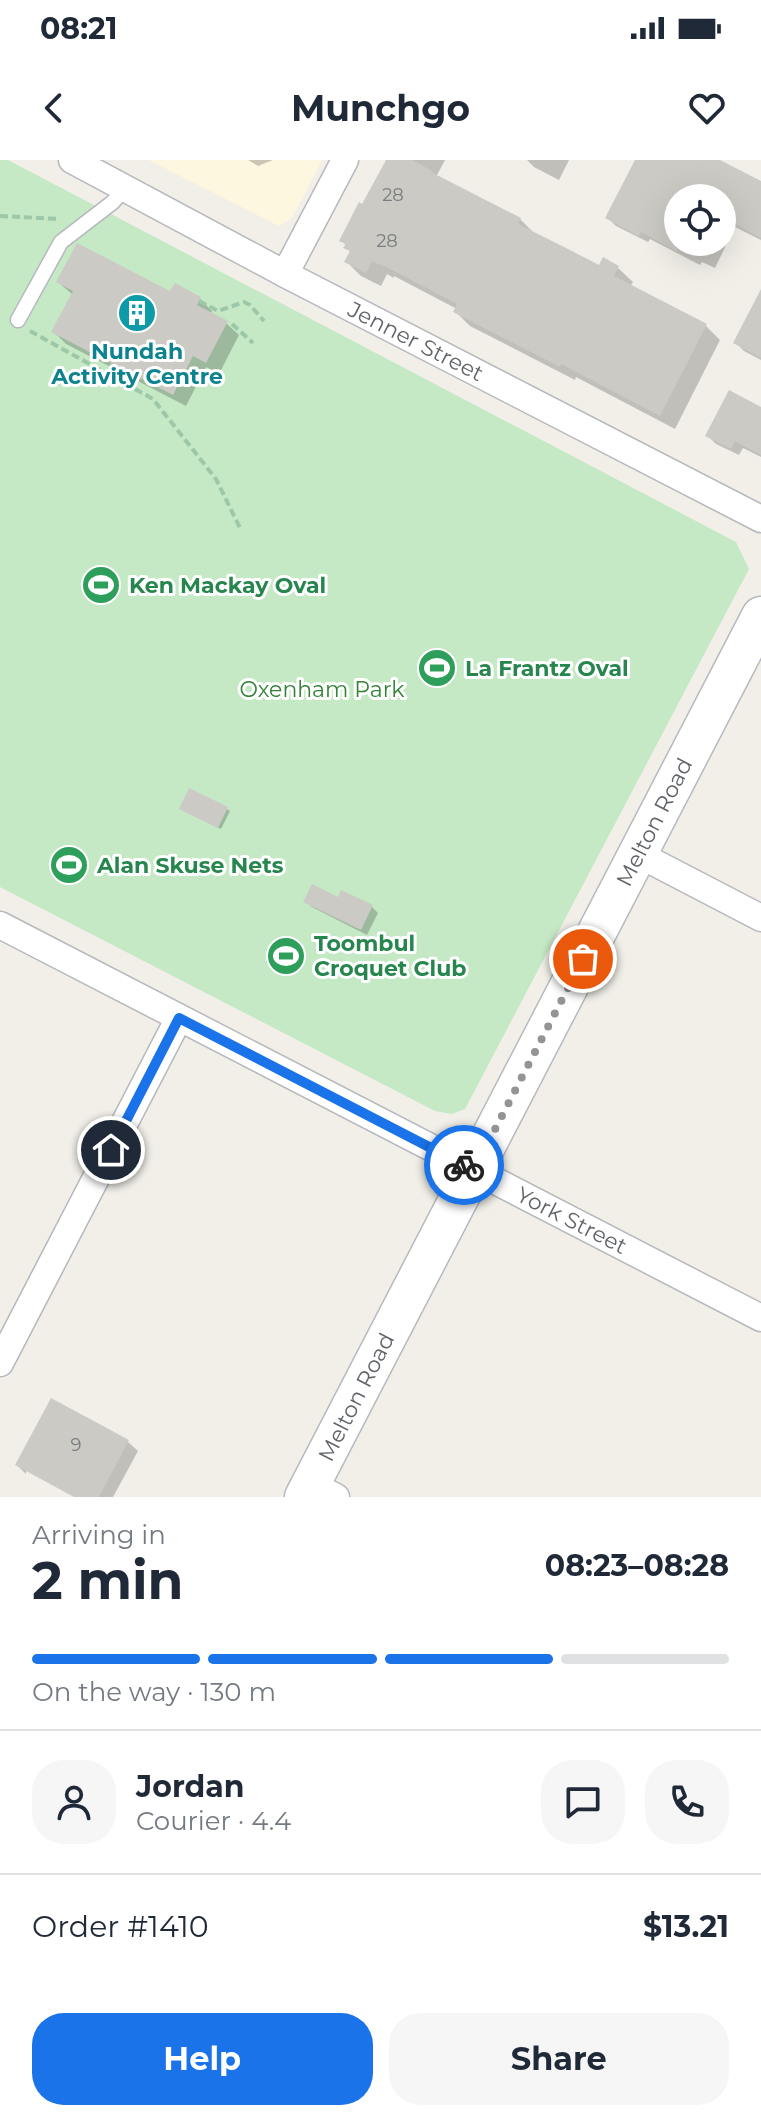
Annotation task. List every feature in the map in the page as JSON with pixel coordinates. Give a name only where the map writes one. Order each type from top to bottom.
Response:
[{"type":"street","points":[[285,274],[345,160]]},
{"type":"street","name":"Jenner Street","points":[[82,162],[285,274],[761,519]]},
{"type":"street","name":"Melton Road","points":[[317,1493],[474,1170],[761,616]]},
{"type":"street","points":[[638,854],[761,918]]},
{"type":"street","name":"York Street","points":[[0,925],[761,1318]]},
{"type":"street","points":[[0,1363],[179,1018]]},
{"type":"lane","points":[[18,320],[61,242],[113,202],[125,188]]},
{"type":"path","points":[[199,301],[218,311],[244,302],[264,321]]},
{"type":"path","points":[[18,320],[25,327],[153,399],[216,479],[240,528]]},
{"type":"path","points":[[232,324],[253,343]]},
{"type":"shaded area","points":[[149,160],[322,160],[292,218],[279,226]]},
{"type":"green space","name":"Oxenham Park","points":[[0,160],[8,160],[736,542],[749,569],[465,1109],[452,1114],[435,1111],[0,887]]},
{"type":"building","points":[[386,160],[412,160],[521,218],[518,224],[599,265],[603,257],[619,266],[614,276],[707,324],[660,416],[453,312],[457,304],[379,263],[372,261],[366,273],[344,262],[350,251],[343,248],[346,244],[339,241]]},
{"type":"building","points":[[635,160],[720,160],[761,181],[761,238],[736,225],[736,184],[664,184],[664,244],[641,232],[639,236],[605,218]]},
{"type":"building","name":"Nundah Activity Centre","points":[[77,243],[170,291],[175,283],[201,297],[197,305],[228,321],[206,363],[193,356],[173,395],[51,332],[73,291],[56,282]]},
{"type":"building","points":[[761,289],[761,358],[733,343]]},
{"type":"building","points":[[729,390],[761,407],[761,455],[735,441],[731,449],[705,436]]},
{"type":"building","points":[[189,788],[228,807],[218,828],[179,809]]},
{"type":"building","name":"Toombul Croquet Club","points":[[312,884],[338,897],[341,890],[373,905],[361,930],[303,902]]},
{"type":"building","points":[[51,1398],[129,1440],[99,1497],[74,1497],[15,1465]]},
{"type":"way so far","points":[[464,1165],[474,1170],[583,959]]},
{"type":"place","name":"Nundah Activity Centre","points":[[137,313]]},
{"type":"place","name":"Ken Mackay Oval","points":[[101,585]]},
{"type":"place","name":"La Frantz Oval","points":[[437,668]]},
{"type":"place","name":"Alan Skuse Nets","points":[[69,865]]},
{"type":"place","name":"Toombul Croquet Club","points":[[286,956]]},
{"type":"route","points":[[111,1150],[179,1018],[464,1165]]}]
